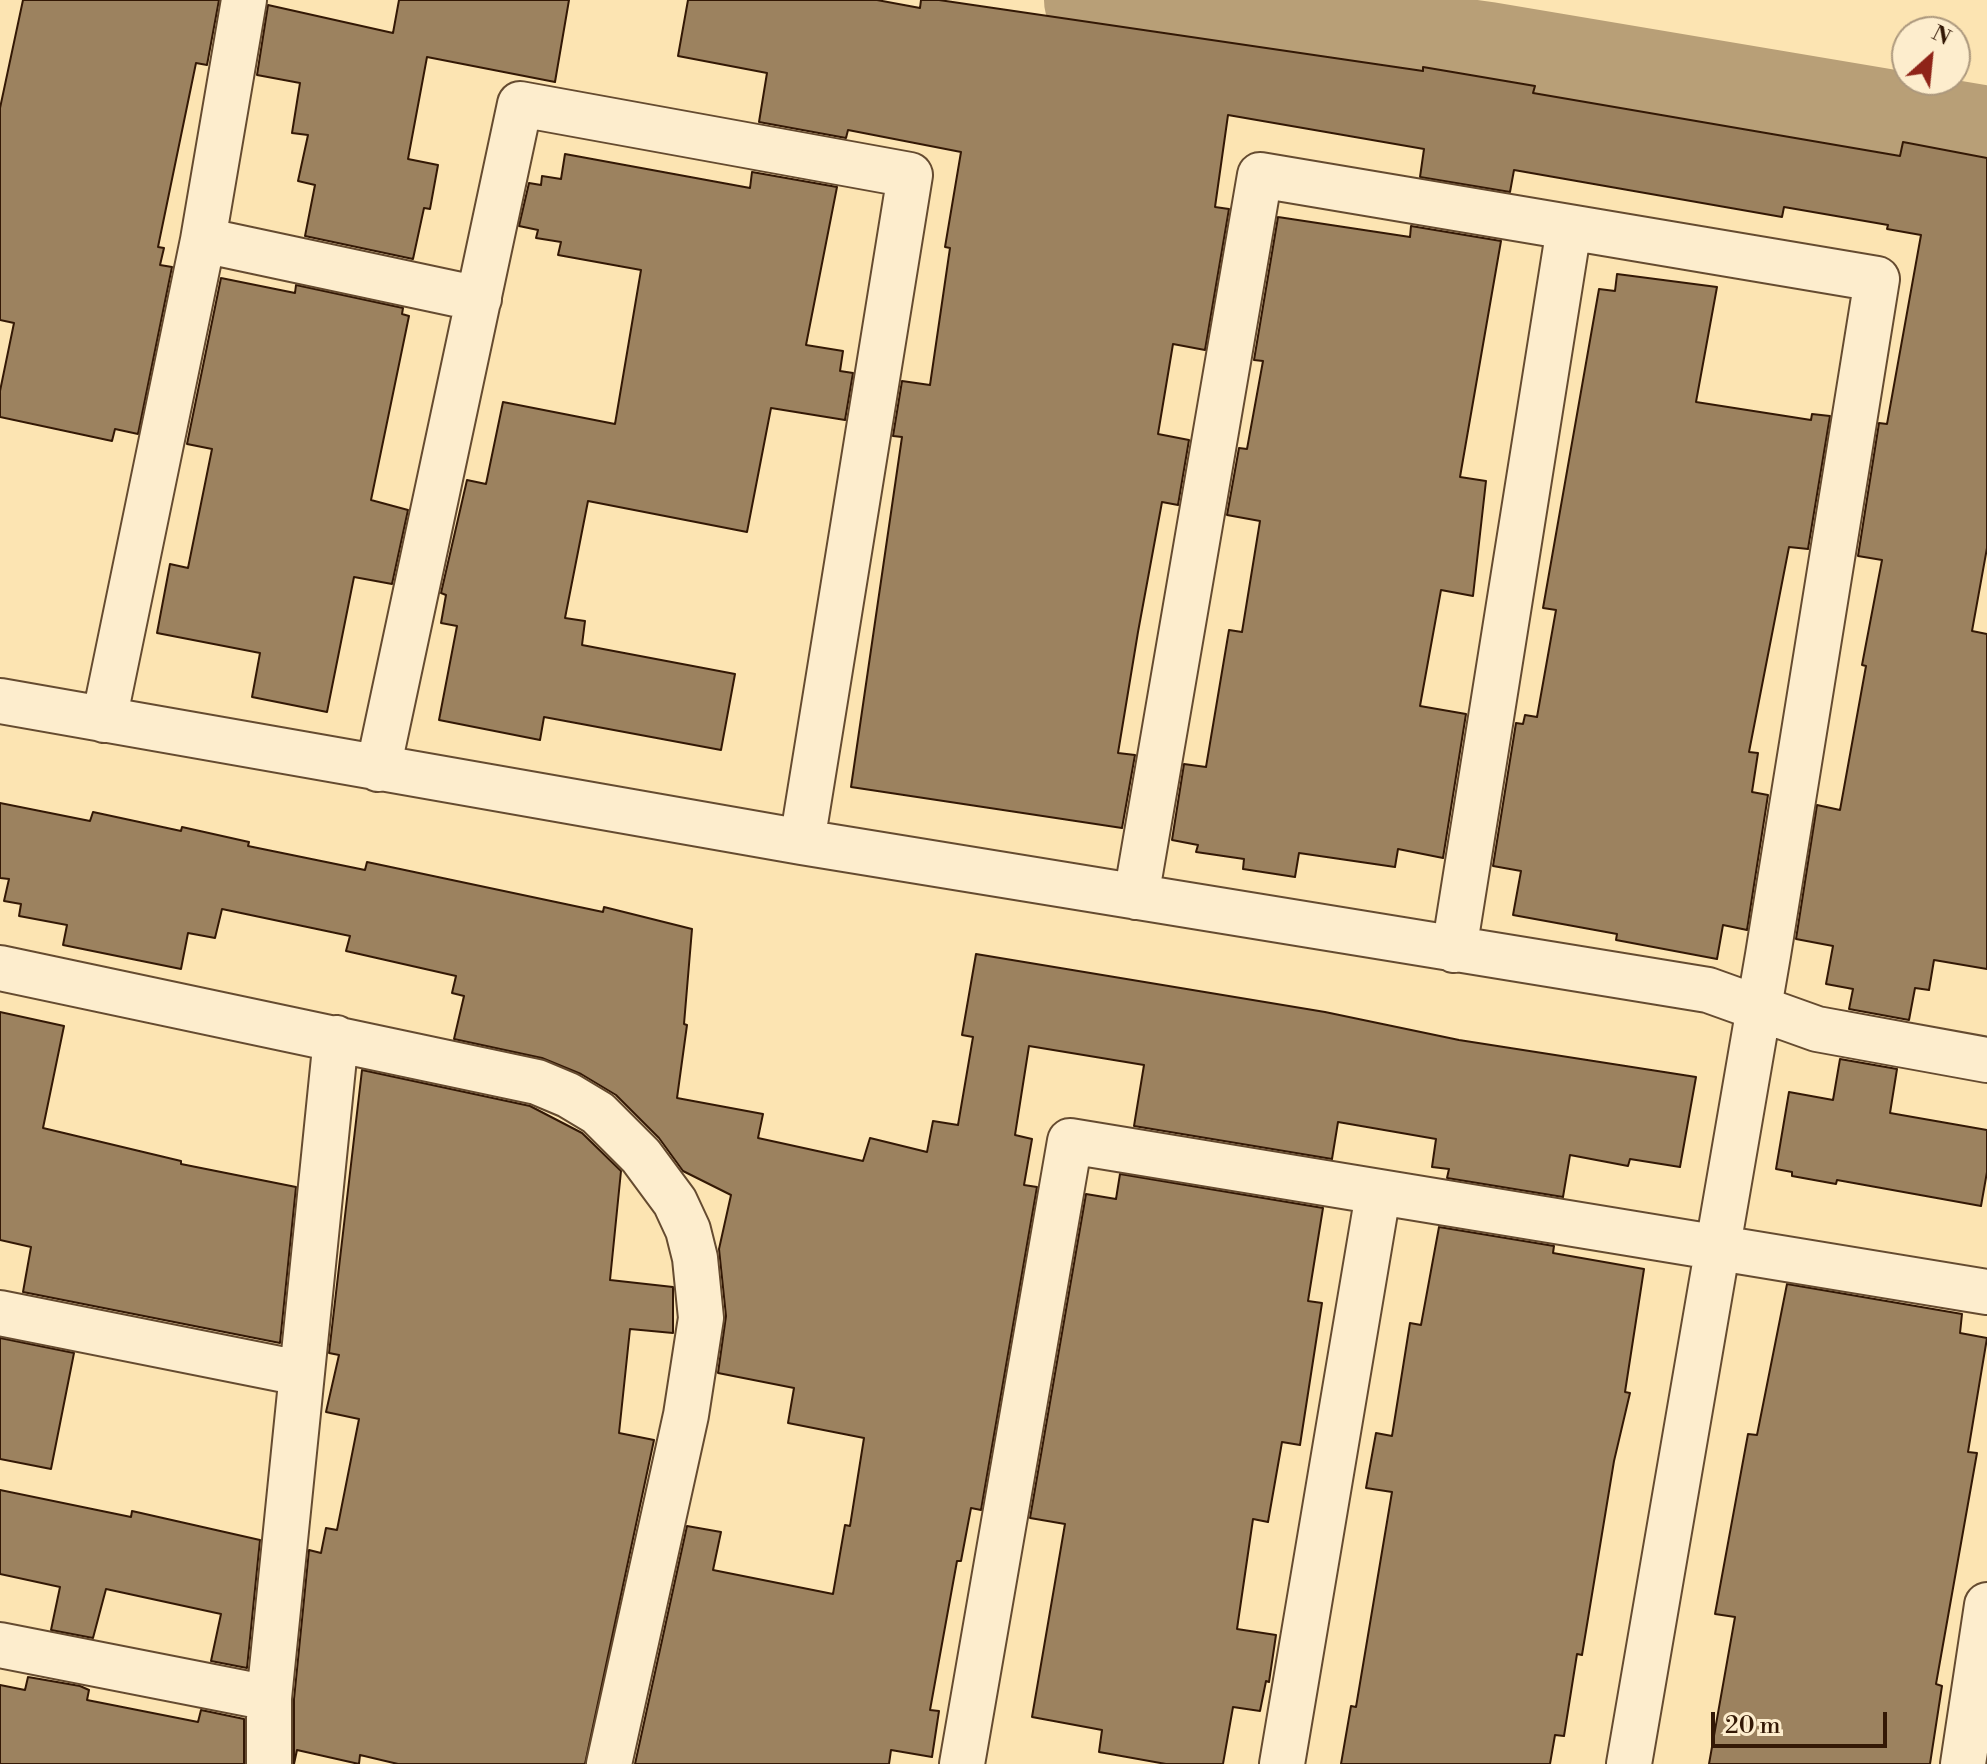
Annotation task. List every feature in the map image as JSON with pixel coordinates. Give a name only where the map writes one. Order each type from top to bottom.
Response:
[{"type":"street","points":[[104,720],[203,240],[244,0]]},
{"type":"street","points":[[378,769],[520,104],[910,175],[802,842]]},
{"type":"street","points":[[1136,897],[1260,175],[1877,279],[1759,1008],[1629,1764]]},
{"type":"street","points":[[1454,950],[1569,228]]},
{"type":"street","points":[[203,240],[479,299]]},
{"type":"street","points":[[0,701],[802,842],[1708,990],[1817,1029],[1987,1060]]},
{"type":"street","points":[[0,968],[537,1082],[568,1095],[598,1113],[641,1156],[675,1202],[688,1230],[700,1294],[700,1339],[609,1764]]},
{"type":"street","points":[[269,1764],[269,1698],[336,1038]]},
{"type":"street","points":[[962,1764],[1070,1141],[1987,1292]]},
{"type":"street","points":[[1282,1764],[1378,1194]]},
{"type":"street","points":[[0,1313],[300,1373]]},
{"type":"street","points":[[1963,1764],[1987,1605]]},
{"type":"street","points":[[0,1645],[269,1698]]},
{"type":"building","points":[[23,0],[219,0],[207,65],[196,63],[158,247],[164,248],[160,265],[172,267],[138,434],[115,429],[112,441],[0,417],[0,391],[14,323],[0,320],[0,108]]},
{"type":"building","points":[[399,0],[569,0],[555,82],[427,57],[408,159],[438,165],[430,209],[424,208],[413,259],[305,236],[315,185],[298,181],[308,135],[292,133],[300,83],[257,75],[268,5],[393,33]]},
{"type":"building","points":[[688,0],[877,0],[920,8],[921,0],[939,0],[1423,71],[1423,67],[1535,86],[1533,93],[1900,156],[1903,142],[1987,158],[1987,548],[1972,631],[1987,634],[1987,969],[1934,960],[1929,990],[1915,988],[1909,1020],[1849,1009],[1853,989],[1826,984],[1833,946],[1796,939],[1817,805],[1840,810],[1866,666],[1862,665],[1882,560],[1858,556],[1879,423],[1887,424],[1921,235],[1887,229],[1888,225],[1784,207],[1782,217],[1514,170],[1510,192],[1420,177],[1424,149],[1228,115],[1215,207],[1229,209],[1205,350],[1173,344],[1158,434],[1189,440],[1178,505],[1162,502],[1138,632],[1118,753],[1135,755],[1122,828],[851,787],[902,437],[893,436],[902,381],[930,385],[950,248],[945,247],[961,152],[848,130],[846,138],[759,122],[767,73],[678,56]]},
{"type":"building","points":[[565,154],[750,188],[752,172],[837,187],[806,345],[843,351],[840,371],[853,373],[845,420],[771,408],[747,532],[588,501],[565,618],[585,621],[582,645],[735,674],[721,750],[544,717],[540,740],[439,720],[457,626],[441,623],[446,595],[441,593],[467,480],[486,484],[503,402],[615,424],[641,270],[558,255],[561,242],[536,238],[538,230],[519,226],[529,183],[541,185],[542,176],[561,179]]},
{"type":"building","points":[[1278,217],[1410,237],[1411,226],[1501,241],[1460,477],[1486,481],[1473,596],[1441,590],[1420,706],[1466,714],[1443,858],[1398,849],[1395,867],[1299,853],[1295,877],[1243,869],[1244,859],[1196,852],[1198,845],[1172,840],[1184,764],[1206,767],[1229,630],[1242,632],[1260,521],[1227,515],[1239,448],[1247,449],[1263,361],[1254,360]]},
{"type":"building","points":[[1617,274],[1717,287],[1696,402],[1811,420],[1812,414],[1830,416],[1808,549],[1789,547],[1749,752],[1758,753],[1752,792],[1768,795],[1747,930],[1723,925],[1717,959],[1616,940],[1617,934],[1513,915],[1521,871],[1493,866],[1516,723],[1523,724],[1525,715],[1537,717],[1556,610],[1543,608],[1599,289],[1615,291]]},
{"type":"building","points":[[221,278],[295,293],[296,285],[403,308],[402,314],[409,316],[371,500],[408,510],[392,584],[354,577],[327,712],[252,697],[260,653],[157,633],[170,564],[188,568],[212,449],[187,444]]},
{"type":"building","points":[[0,803],[90,821],[93,812],[181,831],[182,827],[249,842],[248,846],[365,870],[367,862],[603,912],[604,907],[692,929],[684,1024],[687,1025],[677,1098],[763,1114],[758,1138],[863,1161],[870,1138],[927,1152],[933,1121],[958,1125],[973,1037],[962,1035],[976,954],[1325,1012],[1459,1040],[1696,1077],[1680,1167],[1630,1159],[1628,1166],[1570,1155],[1563,1197],[1447,1178],[1449,1169],[1432,1167],[1436,1139],[1338,1122],[1332,1159],[1134,1126],[1144,1065],[1029,1046],[1015,1135],[1032,1139],[1024,1185],[1037,1187],[981,1510],[971,1508],[961,1561],[957,1561],[930,1710],[939,1711],[932,1757],[891,1750],[889,1764],[635,1764],[687,1526],[721,1532],[713,1570],[833,1594],[845,1525],[850,1526],[864,1438],[788,1423],[794,1388],[718,1373],[726,1316],[719,1249],[731,1195],[683,1171],[659,1138],[616,1095],[581,1074],[542,1058],[454,1039],[464,996],[452,993],[456,976],[346,951],[350,936],[222,909],[215,938],[188,933],[181,969],[63,945],[67,925],[19,916],[21,904],[4,901],[9,879],[0,878]]},
{"type":"building","points":[[0,1012],[64,1026],[43,1128],[181,1161],[181,1164],[296,1187],[280,1343],[23,1292],[31,1247],[0,1240]]},
{"type":"building","points":[[1840,1059],[1897,1069],[1890,1113],[1987,1130],[1987,1172],[1981,1206],[1837,1180],[1836,1184],[1792,1176],[1792,1172],[1776,1169],[1789,1092],[1833,1100]]},
{"type":"building","points":[[362,1070],[530,1106],[582,1133],[621,1171],[610,1280],[673,1287],[673,1333],[630,1329],[619,1433],[654,1440],[585,1764],[398,1764],[360,1755],[359,1764],[297,1750],[294,1764],[294,1699],[309,1550],[321,1553],[326,1528],[337,1530],[359,1419],[326,1412],[339,1355],[329,1353]]},
{"type":"building","points":[[1120,1174],[1323,1208],[1308,1301],[1322,1303],[1300,1445],[1282,1442],[1268,1522],[1253,1519],[1237,1629],[1276,1635],[1269,1682],[1266,1681],[1260,1711],[1233,1707],[1223,1764],[1166,1764],[1099,1752],[1102,1730],[1032,1717],[1065,1524],[1030,1518],[1086,1194],[1116,1199]]},
{"type":"building","points":[[1439,1227],[1554,1246],[1553,1253],[1644,1269],[1625,1392],[1630,1393],[1614,1461],[1582,1655],[1577,1654],[1564,1736],[1555,1735],[1550,1764],[1341,1764],[1351,1706],[1356,1707],[1392,1492],[1366,1488],[1376,1433],[1392,1436],[1410,1323],[1421,1325]]},
{"type":"building","points":[[1787,1284],[1962,1314],[1960,1333],[1987,1338],[1968,1452],[1977,1453],[1936,1684],[1942,1686],[1930,1764],[1709,1764],[1735,1617],[1715,1614],[1748,1434],[1757,1435]]},
{"type":"building","points":[[0,1338],[74,1353],[51,1469],[0,1459]]},
{"type":"building","points":[[0,1490],[131,1517],[132,1511],[260,1540],[247,1668],[211,1661],[221,1614],[106,1589],[93,1638],[51,1630],[60,1587],[0,1574]]},
{"type":"building","points":[[28,1677],[80,1686],[89,1690],[87,1700],[198,1722],[201,1710],[244,1719],[244,1764],[0,1764],[0,1685],[25,1690]]},
{"type":"waterway","points":[[1097,0],[1488,55],[1987,139]]}]
